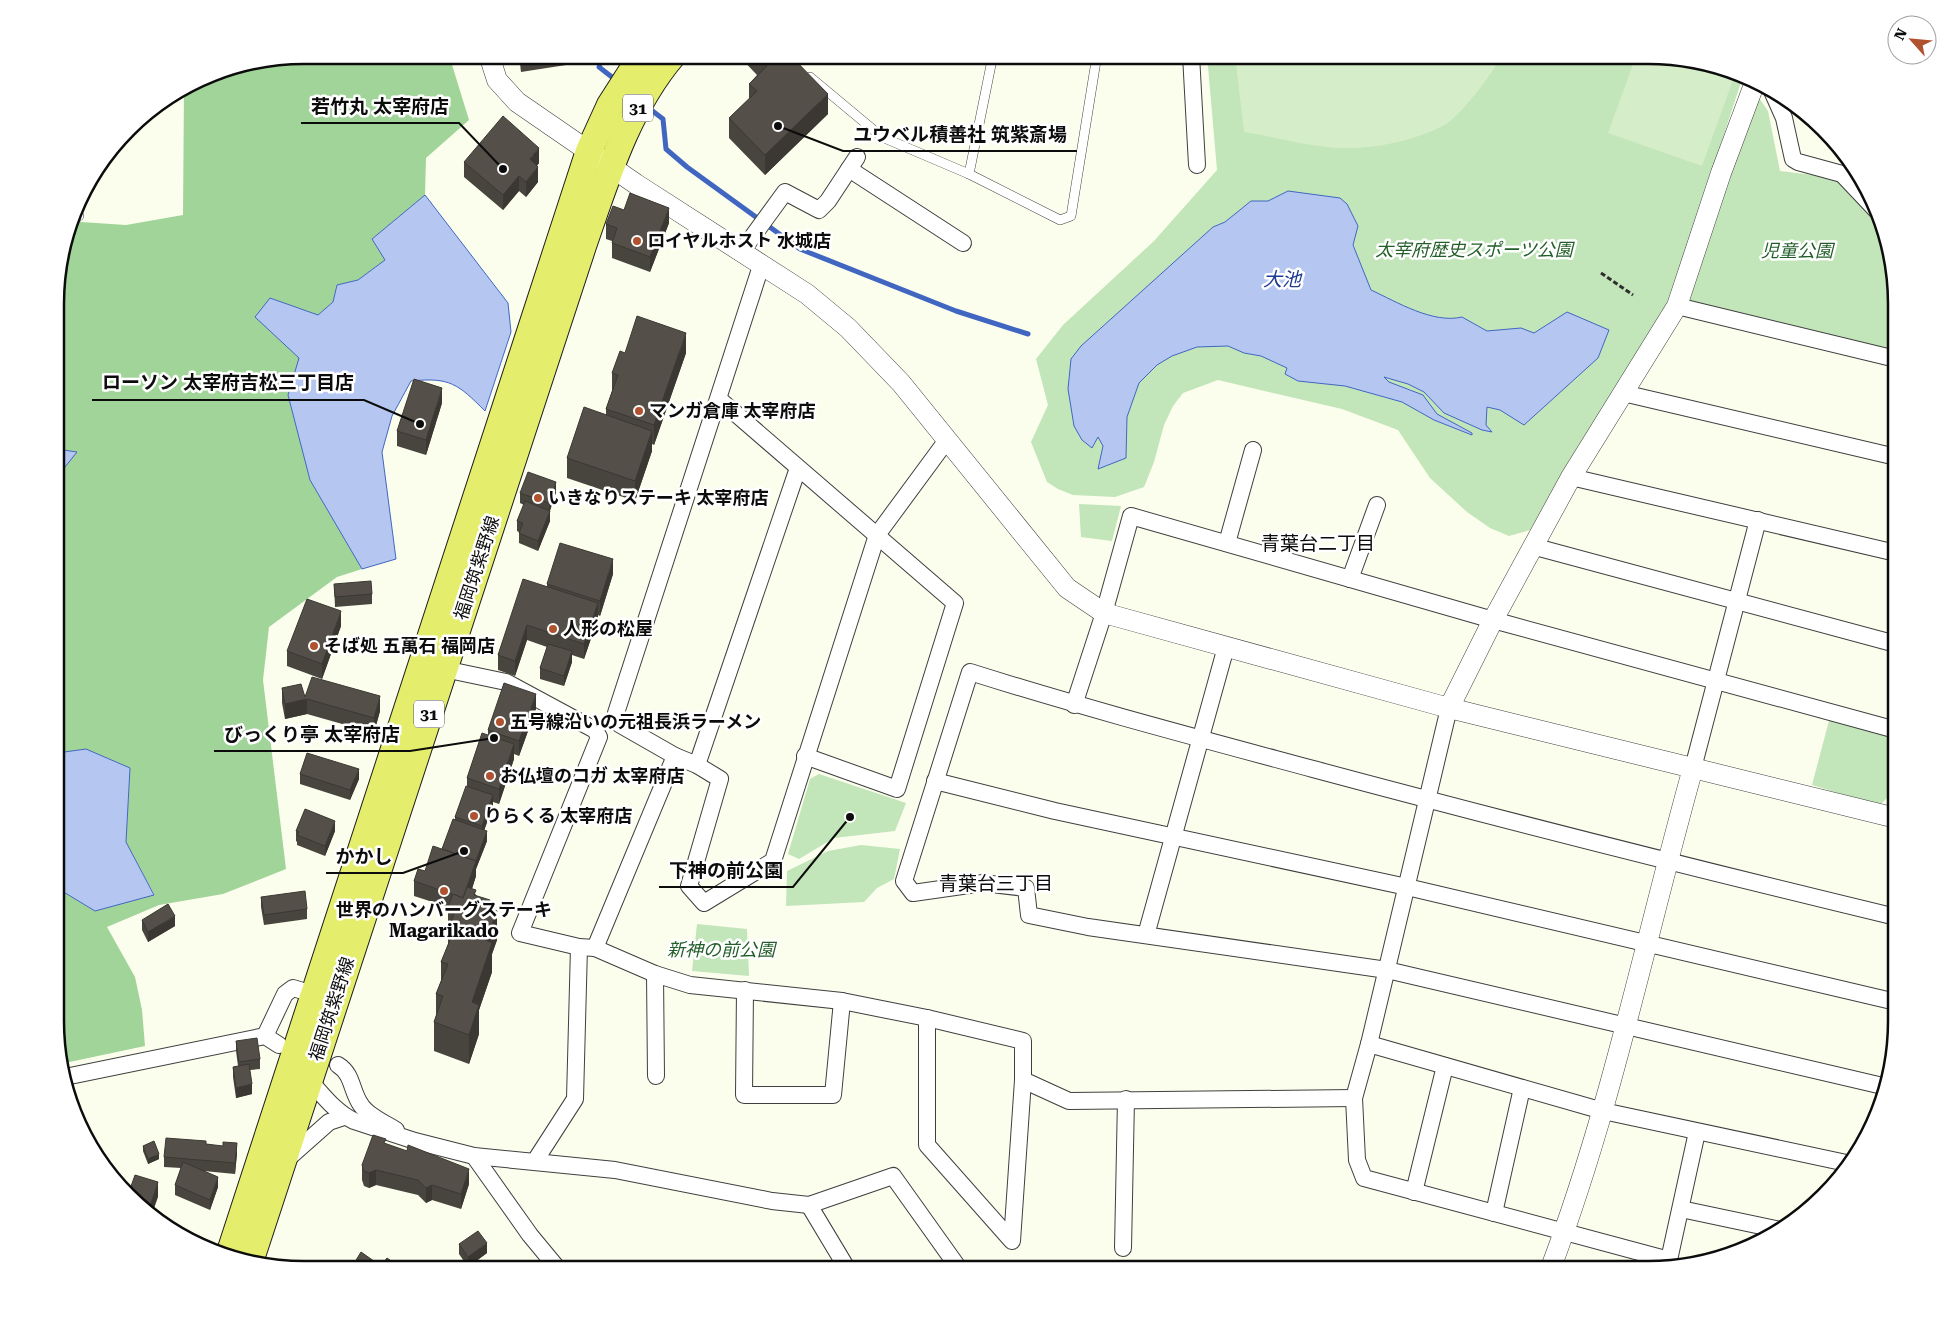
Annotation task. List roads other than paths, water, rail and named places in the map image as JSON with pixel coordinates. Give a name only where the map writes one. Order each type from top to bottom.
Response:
[{"type":"main road","name":"福岡筑紫野線","points":[[231,1250],[589,150],[610,105],[636,64]]},
{"type":"main road","name":"福岡筑紫野線","points":[[252,1256],[583,246],[630,122],[665,64]]},
{"type":"street","points":[[492,64],[497,80],[517,102],[807,294],[848,328],[901,383],[1067,588],[1104,613],[1449,708],[1888,816]]},
{"type":"street","points":[[1191,64],[1197,165]]},
{"type":"street","points":[[1660,1261],[1565,1232],[1364,1178],[1356,1160],[1354,1098],[1369,1044],[1449,708],[1532,546],[1571,477],[1677,306],[1721,173],[1753,87]]},
{"type":"street","points":[[1776,101],[1784,118],[1794,158],[1798,162],[1849,173]]},
{"type":"street","points":[[742,251],[785,192],[819,210],[828,201],[853,163],[963,243]]},
{"type":"street","points":[[762,266],[720,400],[616,713],[618,724],[674,756],[697,765],[720,779],[689,886],[704,903],[773,861],[804,756],[877,535],[947,440]]},
{"type":"street","points":[[1677,306],[1888,358]]},
{"type":"street","points":[[1623,392],[1888,455]]},
{"type":"street","points":[[720,400],[955,603],[897,789],[804,756]]},
{"type":"street","points":[[1227,543],[1253,450]]},
{"type":"street","points":[[697,765],[798,468]]},
{"type":"street","points":[[1571,477],[1888,551]]},
{"type":"street","points":[[1350,579],[1377,505]]},
{"type":"street","points":[[1074,704],[1104,613],[1131,516],[1493,620],[1716,679],[1888,728]]},
{"type":"street","points":[[1554,1261],[1565,1232],[1603,1111],[1666,862],[1693,768],[1758,520]]},
{"type":"street","points":[[1532,546],[1888,642]]},
{"type":"street","points":[[1146,935],[1226,647]]},
{"type":"street","points":[[444,669],[506,682],[595,730],[599,737],[520,933],[579,947],[596,948],[655,974],[690,985],[842,1001],[927,1018],[1023,1040],[1023,1080],[1012,1241],[927,1144],[927,1018]]},
{"type":"street","points":[[1880,1085],[1387,970],[1146,935],[1029,915],[1026,888],[983,883],[913,894],[904,881],[970,672],[1074,704],[1428,799],[1666,862],[1888,915]]},
{"type":"street","points":[[596,948],[674,756]]},
{"type":"street","points":[[935,780],[1172,838],[1407,887],[1888,1000]]},
{"type":"street","points":[[535,1161],[575,1099],[579,947]]},
{"type":"street","points":[[655,974],[656,1076]]},
{"type":"street","points":[[70,1076],[272,1041],[285,994],[293,988],[313,994]]},
{"type":"street","points":[[745,990],[744,1095],[833,1095],[842,1001]]},
{"type":"street","points":[[1369,1044],[1603,1111],[1843,1162]]},
{"type":"street","points":[[338,1065],[348,1074],[360,1105],[369,1113],[415,1141]]},
{"type":"street","points":[[1414,1192],[1445,1066]]},
{"type":"street","points":[[309,1080],[344,1117],[368,1127],[474,1156],[615,1170],[772,1201],[809,1205],[893,1176],[954,1261]]},
{"type":"street","points":[[1023,1080],[1069,1101],[1354,1098]]},
{"type":"street","points":[[1494,1213],[1522,1088]]},
{"type":"street","points":[[1123,1248],[1126,1099]]},
{"type":"street","points":[[282,1164],[329,1122],[344,1117]]},
{"type":"street","points":[[1671,1260],[1697,1132]]},
{"type":"street","points":[[474,1156],[530,1235],[552,1261]]},
{"type":"street","points":[[809,1205],[843,1261]]},
{"type":"street","points":[[1681,1208],[1770,1228]]},
{"type":"lane","points":[[969,174],[991,64]]},
{"type":"lane","points":[[800,69],[882,137],[969,174],[1060,220],[1071,216],[1096,64]]},
{"type":"water","name":"大池","points":[[1288,191],[1340,198],[1347,204],[1358,226],[1353,245],[1371,290],[1415,311],[1439,317],[1462,317],[1487,331],[1521,328],[1534,333],[1567,312],[1609,330],[1598,358],[1524,425],[1500,410],[1487,407],[1486,425],[1492,432],[1482,430],[1444,413],[1424,392],[1408,384],[1384,377],[1389,382],[1423,395],[1437,414],[1472,433],[1472,435],[1434,420],[1402,402],[1345,386],[1298,381],[1285,374],[1287,368],[1261,356],[1244,353],[1228,346],[1197,347],[1172,356],[1157,365],[1139,383],[1127,417],[1126,458],[1098,469],[1103,446],[1098,437],[1092,448],[1082,440],[1074,426],[1068,389],[1071,359],[1081,346],[1213,227],[1225,222],[1251,201],[1268,201]]},
{"type":"water","points":[[425,195],[508,303],[511,332],[485,411],[468,394],[452,384],[435,380],[411,381],[392,416],[382,452],[396,559],[362,569],[310,480],[288,395],[299,358],[255,317],[270,298],[318,315],[333,302],[337,285],[358,280],[385,260],[372,239]]},
{"type":"water","points":[[64,450],[77,452],[64,468]]},
{"type":"water","points":[[86,749],[130,768],[126,842],[154,895],[95,911],[64,892],[64,752]]},
{"type":"waterway","points":[[600,64],[599,67],[617,81]]},
{"type":"waterway","points":[[646,106],[663,119],[666,149],[687,167],[800,249],[956,311],[1028,334]]},
{"type":"place","name":"ユウベル積善社 筑紫斎場","points":[[778,126]]},
{"type":"place","name":"若竹丸 太宰府店","points":[[503,169]]},
{"type":"place","name":"ロイヤルホスト 水城店","points":[[637,241]]},
{"type":"place","name":"マンガ倉庫 太宰府店","points":[[639,411]]},
{"type":"place","name":"ローソン 太宰府吉松三丁目店","points":[[420,424]]},
{"type":"place","name":"いきなりステーキ 太宰府店","points":[[538,498]]},
{"type":"place","name":"人形の松屋","points":[[553,629]]},
{"type":"place","name":"そば処 五萬石 福岡店","points":[[314,646]]},
{"type":"place","name":"五号線沿いの元祖長浜ラーメン","points":[[500,722]]},
{"type":"place","name":"びっくり亭 太宰府店","points":[[494,738]]},
{"type":"place","name":"お仏壇のコガ 太宰府店","points":[[490,776]]},
{"type":"place","name":"りらくる 太宰府店","points":[[474,816]]},
{"type":"place","name":"下神の前公園","points":[[850,817]]},
{"type":"place","name":"かかし","points":[[464,851]]},
{"type":"place","name":"世界のハンバーグステーキ Magarikado","points":[[444,891]]},
{"type":"district","name":"青葉台二丁目","points":[[1318,543]]},
{"type":"district","name":"青葉台三丁目","points":[[996,883]]},
{"type":"park label","name":"太宰府歴史スポーツ公園","points":[[1474,250]]},
{"type":"park label","name":"児童公園","points":[[1797,251]]},
{"type":"park label","name":"新神の前公園","points":[[721,950]]}]
